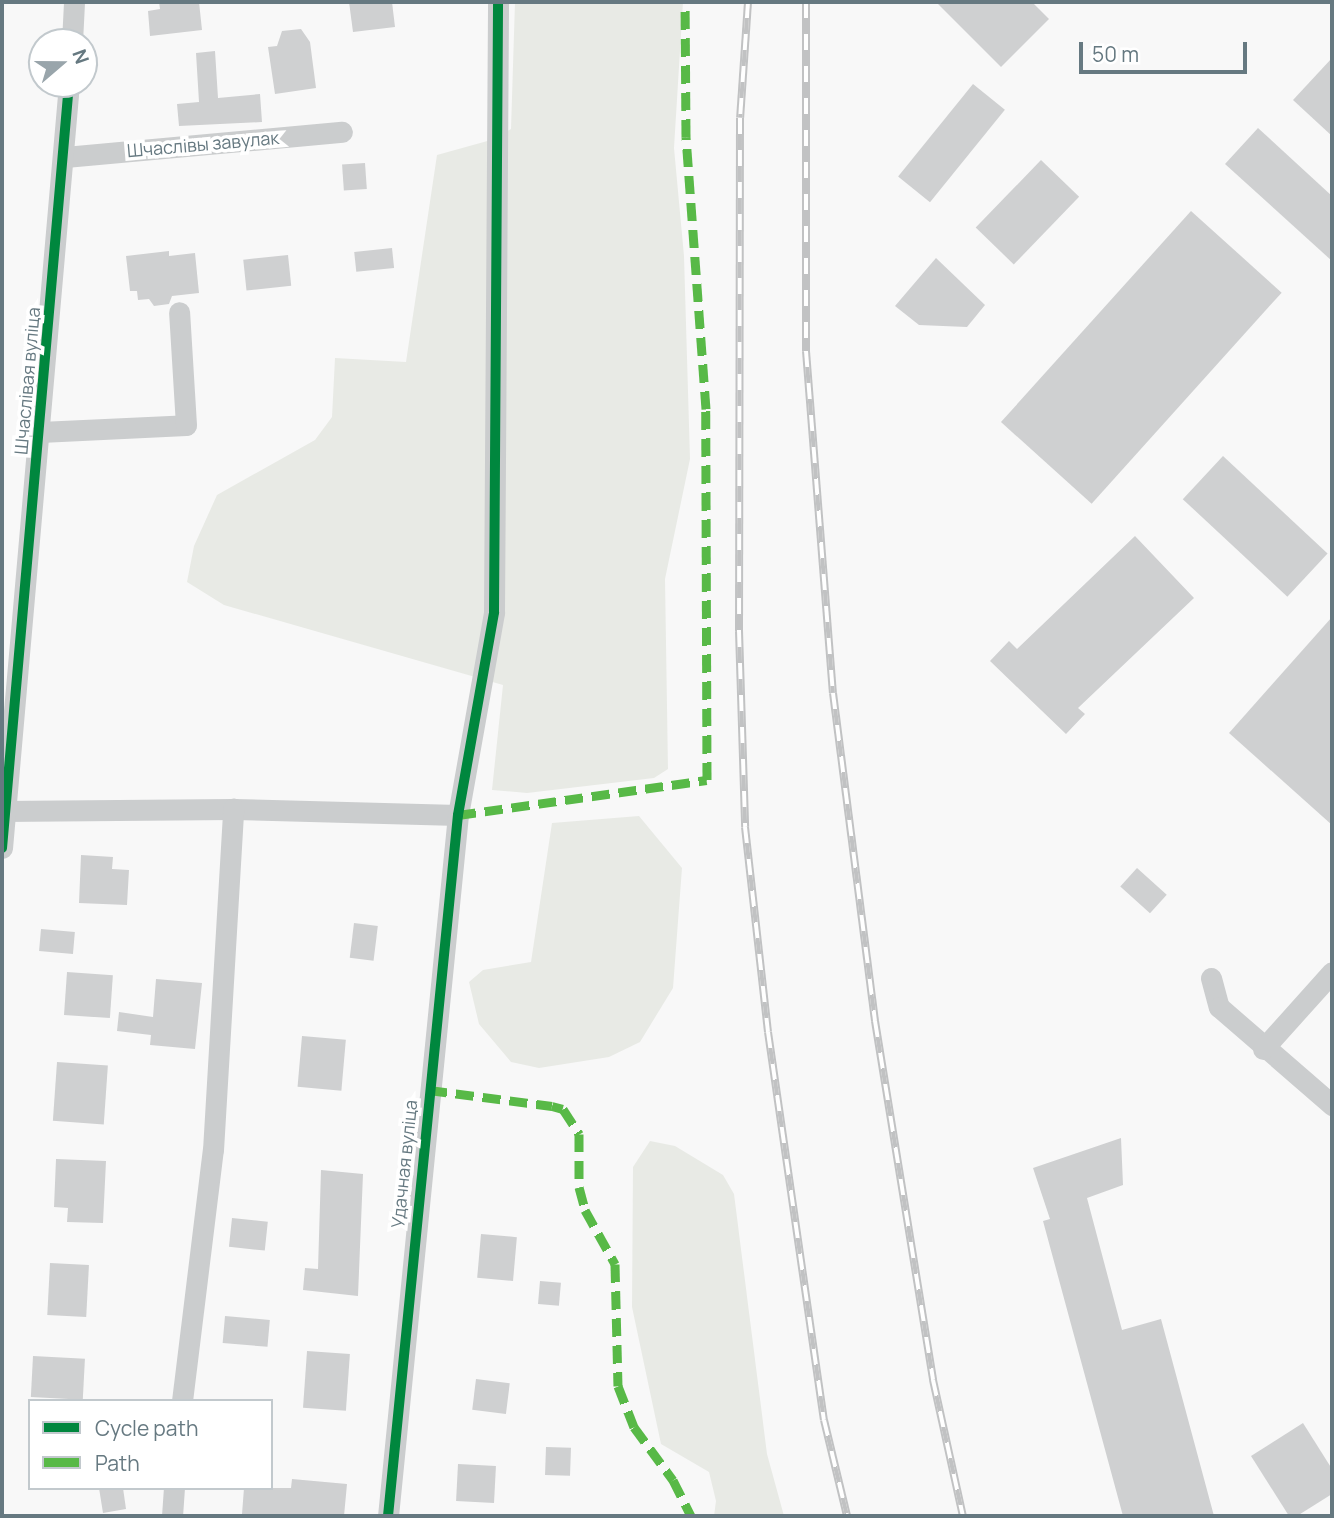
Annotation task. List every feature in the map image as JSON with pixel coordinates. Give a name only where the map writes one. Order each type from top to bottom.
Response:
[{"type":"street","points":[[73,28],[74,2]]},
{"type":"street","name":"Удачная вуліца","points":[[388,1516],[458,815],[494,612],[498,2]]},
{"type":"street","name":"Шчаслівая вуліца","points":[[2,848],[3,811],[40,432],[68,98]]},
{"type":"street","name":"Шчаслівы завулак","points":[[65,157],[342,132]]},
{"type":"street","points":[[40,432],[186,425],[179,312]]},
{"type":"street","points":[[3,811],[233,809],[458,815]]},
{"type":"street","points":[[182,1399],[213,1150],[233,809]]},
{"type":"street","points":[[1263,1048],[1332,972]]},
{"type":"street","points":[[1211,978],[1219,1007],[1263,1048],[1332,1105]]},
{"type":"street","points":[[172,1516],[174,1490]]},
{"type":"shaded area","points":[[515,2],[683,2],[674,148],[684,256],[690,459],[665,579],[668,769],[654,778],[527,793],[492,790],[503,685],[224,605],[187,582],[194,546],[217,495],[315,440],[332,417],[335,358],[406,362],[437,155],[491,140],[511,129]]},
{"type":"shaded area","points":[[639,816],[682,868],[673,988],[640,1042],[609,1057],[539,1068],[511,1062],[479,1024],[469,982],[483,970],[531,962],[552,823]]},
{"type":"shaded area","points":[[650,1141],[675,1146],[723,1175],[734,1194],[767,1454],[784,1516],[714,1516],[716,1501],[709,1472],[661,1444],[632,1307],[633,1167]]},
{"type":"building","points":[[159,2],[199,2],[202,30],[150,36],[148,11],[160,9]]},
{"type":"building","points":[[349,2],[392,2],[395,27],[353,32]]},
{"type":"building","points":[[936,2],[1032,2],[1049,19],[1001,67]]},
{"type":"building","points":[[301,29],[310,42],[316,88],[275,94],[268,47],[277,46],[282,31]]},
{"type":"building","points":[[215,51],[218,98],[260,94],[262,122],[179,126],[177,104],[199,102],[196,53]]},
{"type":"building","points":[[1332,58],[1332,136],[1293,100]]},
{"type":"building","points":[[973,84],[1005,110],[930,202],[898,176]]},
{"type":"building","points":[[1258,128],[1332,196],[1332,261],[1225,164]]},
{"type":"building","points":[[1041,160],[1079,197],[1014,264],[976,228]]},
{"type":"building","points":[[365,163],[367,189],[344,191],[342,165]]},
{"type":"building","points":[[1191,211],[1282,293],[1092,504],[1001,422]]},
{"type":"building","points":[[392,248],[394,268],[356,272],[354,252]]},
{"type":"building","points":[[169,251],[169,256],[195,253],[199,293],[172,296],[169,304],[154,306],[149,299],[138,300],[137,291],[130,291],[126,256]]},
{"type":"building","points":[[288,255],[291,286],[246,291],[243,260]]},
{"type":"building","points":[[936,258],[985,305],[967,327],[919,325],[895,306]]},
{"type":"building","points":[[1223,456],[1328,554],[1287,597],[1183,499]]},
{"type":"building","points":[[1135,536],[1194,598],[1078,708],[1085,714],[1066,734],[990,661],[1009,641],[1017,649]]},
{"type":"building","points":[[1332,617],[1332,825],[1229,733]]},
{"type":"building","points":[[81,855],[113,857],[112,869],[129,870],[127,905],[79,903]]},
{"type":"building","points":[[1137,868],[1167,895],[1150,913],[1120,887]]},
{"type":"building","points":[[354,923],[378,926],[374,961],[350,958]]},
{"type":"building","points":[[41,929],[75,932],[73,954],[39,951]]},
{"type":"building","points":[[67,972],[113,975],[110,1018],[64,1015]]},
{"type":"building","points":[[156,979],[202,983],[195,1049],[150,1045],[151,1035],[117,1031],[119,1012],[153,1017]]},
{"type":"building","points":[[302,1036],[346,1040],[341,1091],[298,1087]]},
{"type":"building","points":[[57,1062],[108,1066],[104,1124],[53,1121]]},
{"type":"building","points":[[1121,1138],[1123,1185],[1087,1198],[1122,1330],[1161,1319],[1214,1516],[1123,1516],[1043,1221],[1050,1219],[1033,1168]]},
{"type":"building","points":[[56,1159],[106,1161],[103,1223],[67,1222],[68,1208],[54,1207]]},
{"type":"building","points":[[321,1170],[363,1174],[358,1296],[303,1290],[305,1268],[318,1269]]},
{"type":"building","points":[[232,1218],[268,1222],[265,1251],[229,1247]]},
{"type":"building","points":[[481,1234],[517,1237],[513,1281],[477,1278]]},
{"type":"building","points":[[50,1263],[89,1265],[86,1317],[47,1315]]},
{"type":"building","points":[[540,1281],[561,1283],[559,1306],[538,1304]]},
{"type":"building","points":[[225,1316],[270,1320],[267,1347],[223,1343]]},
{"type":"building","points":[[307,1351],[350,1354],[346,1411],[303,1408]]},
{"type":"building","points":[[33,1356],[85,1359],[83,1399],[31,1397]]},
{"type":"building","points":[[476,1379],[510,1383],[506,1414],[472,1410]]},
{"type":"building","points":[[1303,1423],[1332,1469],[1332,1494],[1297,1516],[1289,1516],[1251,1456]]},
{"type":"building","points":[[546,1447],[571,1448],[570,1476],[545,1475]]},
{"type":"building","points":[[458,1464],[496,1466],[494,1503],[456,1501]]},
{"type":"building","points":[[292,1479],[347,1484],[344,1516],[242,1514],[244,1490],[291,1488]]},
{"type":"building","points":[[99,1490],[123,1490],[126,1509],[103,1513]]},
{"type":"railway","points":[[748,2],[740,118],[739,631],[745,827],[768,1032],[824,1420],[847,1516]]},
{"type":"railway","points":[[806,2],[806,351],[833,693],[875,1021],[933,1380],[963,1516]]},
{"type":"marked path","points":[[458,815],[707,780],[706,409],[686,137],[685,2]]},
{"type":"marked path","points":[[429,1090],[563,1109],[579,1134],[579,1187],[585,1210],[615,1264],[618,1386],[634,1427],[673,1480],[691,1516]]},
{"type":"cycle path","points":[[388,1516],[458,815],[494,612],[498,2]]},
{"type":"cycle path","points":[[2,848],[68,98]]}]
